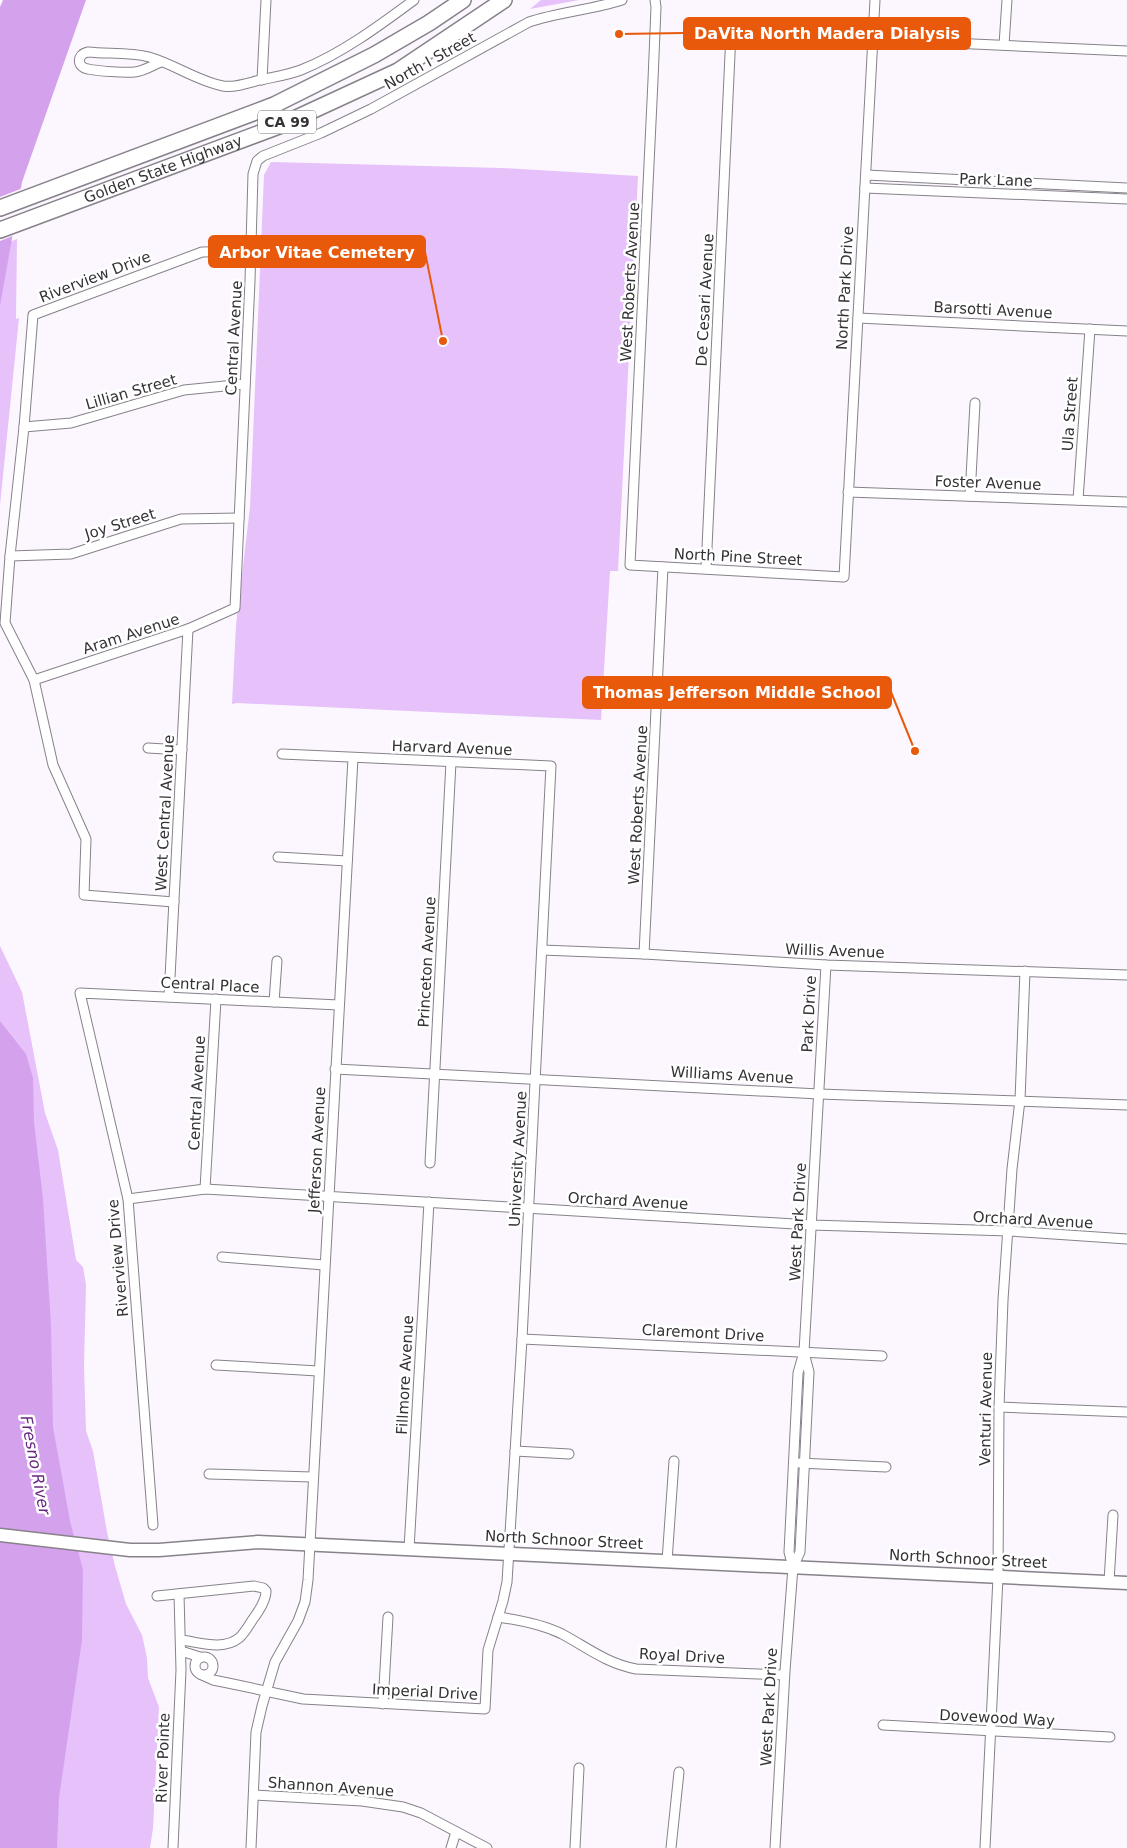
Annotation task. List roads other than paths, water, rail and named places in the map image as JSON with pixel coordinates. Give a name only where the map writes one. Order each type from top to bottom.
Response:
[{"type":"highway","name":"Golden State Highway","points":[[0,208],[274,105],[374,55],[429,23],[463,0]]},
{"type":"highway","name":"Golden State Highway","points":[[0,230],[279,126],[398,71],[504,0]]},
{"type":"street","points":[[262,80],[266,0]]},
{"type":"street","points":[[161,62],[136,72],[88,70],[80,65],[79,61],[83,53],[88,52],[139,55],[161,62],[214,84],[237,86],[284,75],[302,69],[331,55],[389,19],[414,0]]},
{"type":"street","name":"North I Street","points":[[257,161],[263,156],[322,133],[371,109],[529,22],[622,0]]},
{"type":"street","name":"West Roberts Avenue","points":[[630,565],[653,80],[655,0]]},
{"type":"street","name":"North Park Drive","points":[[844,576],[875,0]]},
{"type":"street","points":[[1004,45],[1007,0]]},
{"type":"street","name":"De Cesari Avenue","points":[[706,569],[731,33],[873,39]]},
{"type":"street","points":[[873,39],[1127,51]]},
{"type":"street","name":"Central Avenue","points":[[239,518],[252,251],[253,174],[257,161]]},
{"type":"street","name":"Park Lane","points":[[866,175],[1127,188]]},
{"type":"street","name":"Park Lane","points":[[865,188],[1127,199]]},
{"type":"street","name":"Riverview Drive","points":[[174,902],[84,895],[86,838],[53,765],[34,680],[5,623],[33,315],[202,252],[252,251]]},
{"type":"street","name":"Barsotti Avenue","points":[[858,318],[1127,331]]},
{"type":"street","name":"Ula Street","points":[[1078,500],[1090,329]]},
{"type":"street","name":"Lillian Street","points":[[24,427],[72,423],[184,390],[245,384]]},
{"type":"street","points":[[970,496],[975,403]]},
{"type":"street","name":"Foster Avenue","points":[[848,492],[1127,502]]},
{"type":"street","name":"Joy Street","points":[[10,556],[71,554],[181,519],[239,518]]},
{"type":"street","name":"Aram Avenue","points":[[34,680],[188,630],[234,608],[239,518]]},
{"type":"street","name":"North Pine Street","points":[[630,565],[844,576]]},
{"type":"street","name":"West Roberts Avenue","points":[[644,954],[663,567]]},
{"type":"street","name":"West Central Avenue","points":[[169,997],[188,630]]},
{"type":"street","points":[[148,748],[182,750]]},
{"type":"street","name":"Harvard Avenue","points":[[282,754],[551,766]]},
{"type":"street","name":"Jefferson Avenue","points":[[311,1544],[312,1477],[352,758]]},
{"type":"street","name":"Princeton Avenue","points":[[430,1163],[452,762]]},
{"type":"street","name":"University Avenue","points":[[509,1553],[536,1078],[551,766]]},
{"type":"street","points":[[278,857],[347,861]]},
{"type":"street","name":"Willis Avenue","points":[[542,950],[826,965],[1127,975]]},
{"type":"street","points":[[274,1002],[277,961]]},
{"type":"street","name":"Park Drive","points":[[819,1094],[826,965]]},
{"type":"street","name":"Venturi Avenue","points":[[985,1848],[998,1577],[999,1407],[1012,1169],[1020,1100],[1025,971]]},
{"type":"street","name":"Riverview Drive","points":[[80,993],[128,1198],[153,1524]]},
{"type":"street","name":"Central Place","points":[[80,993],[339,1005]]},
{"type":"street","name":"Central Avenue","points":[[205,1189],[216,999]]},
{"type":"street","name":"Williams Avenue","points":[[335,1069],[819,1094],[1127,1105]]},
{"type":"street","name":"West Park Drive","points":[[775,1848],[784,1674],[792,1567],[789,1552],[798,1372],[804,1352],[819,1094]]},
{"type":"street","name":"Orchard Avenue","points":[[128,1198],[205,1189],[812,1225],[1009,1231],[1127,1239]]},
{"type":"street","name":"Fillmore Avenue","points":[[409,1549],[429,1202]]},
{"type":"street","points":[[222,1257],[324,1265]]},
{"type":"street","name":"Claremont Drive","points":[[522,1339],[882,1356]]},
{"type":"street","name":"West Park Drive","points":[[792,1567],[800,1552],[805,1463],[809,1372],[804,1352]]},
{"type":"street","points":[[216,1365],[318,1371]]},
{"type":"street","points":[[999,1407],[1127,1412]]},
{"type":"street","points":[[514,1451],[569,1454]]},
{"type":"street","points":[[667,1561],[674,1461]]},
{"type":"street","points":[[794,1463],[886,1466]]},
{"type":"street","points":[[209,1474],[312,1477]]},
{"type":"street","points":[[1109,1582],[1113,1515]]},
{"type":"street","name":"North Schnoor Street","points":[[0,1535],[104,1547],[159,1550],[258,1542],[1127,1583]]},
{"type":"street","points":[[251,1848],[256,1732],[275,1662],[298,1621],[305,1602],[311,1544]]},
{"type":"street","name":"Imperial Drive","points":[[267,1691],[303,1699],[485,1709],[488,1650],[507,1582],[509,1553]]},
{"type":"street","points":[[157,1596],[254,1586],[264,1588],[266,1591],[266,1597],[256,1616],[239,1638],[228,1644],[215,1645],[181,1640]]},
{"type":"street","name":"River Pointe","points":[[174,1848],[181,1670],[179,1594]]},
{"type":"street","points":[[383,1704],[388,1617]]},
{"type":"street","name":"Royal Drive","points":[[498,1617],[538,1625],[561,1634],[603,1659],[620,1666],[636,1669],[784,1674]]},
{"type":"street","points":[[181,1651],[200,1657],[206,1656],[212,1660],[212,1669],[208,1674],[181,1670]]},
{"type":"street","points":[[200,1657],[195,1664],[200,1673],[213,1680],[267,1691]]},
{"type":"street","points":[[212,1669],[228,1682]]},
{"type":"street","name":"Dovewood Way","points":[[883,1725],[1110,1737]]},
{"type":"street","points":[[575,1848],[580,1768]]},
{"type":"street","points":[[671,1848],[679,1772]]},
{"type":"street","name":"Shannon Avenue","points":[[254,1795],[385,1803],[421,1813],[487,1848]]},
{"type":"street","points":[[451,1848],[456,1832]]},
{"type":"water","points":[[3,0],[86,0],[22,182],[0,306],[0,7]]},
{"type":"water","name":"Fresno River","points":[[0,1021],[26,1054],[33,1078],[34,1122],[43,1199],[51,1325],[53,1427],[70,1521],[83,1570],[82,1640],[59,1798],[57,1848],[0,1848]]},
{"type":"place","name":"DaVita North Madera Dialysis","points":[[619,34]]},
{"type":"place","name":"Arbor Vitae Cemetery","points":[[443,341]]},
{"type":"place","name":"Thomas Jefferson Middle School","points":[[915,751]]}]
